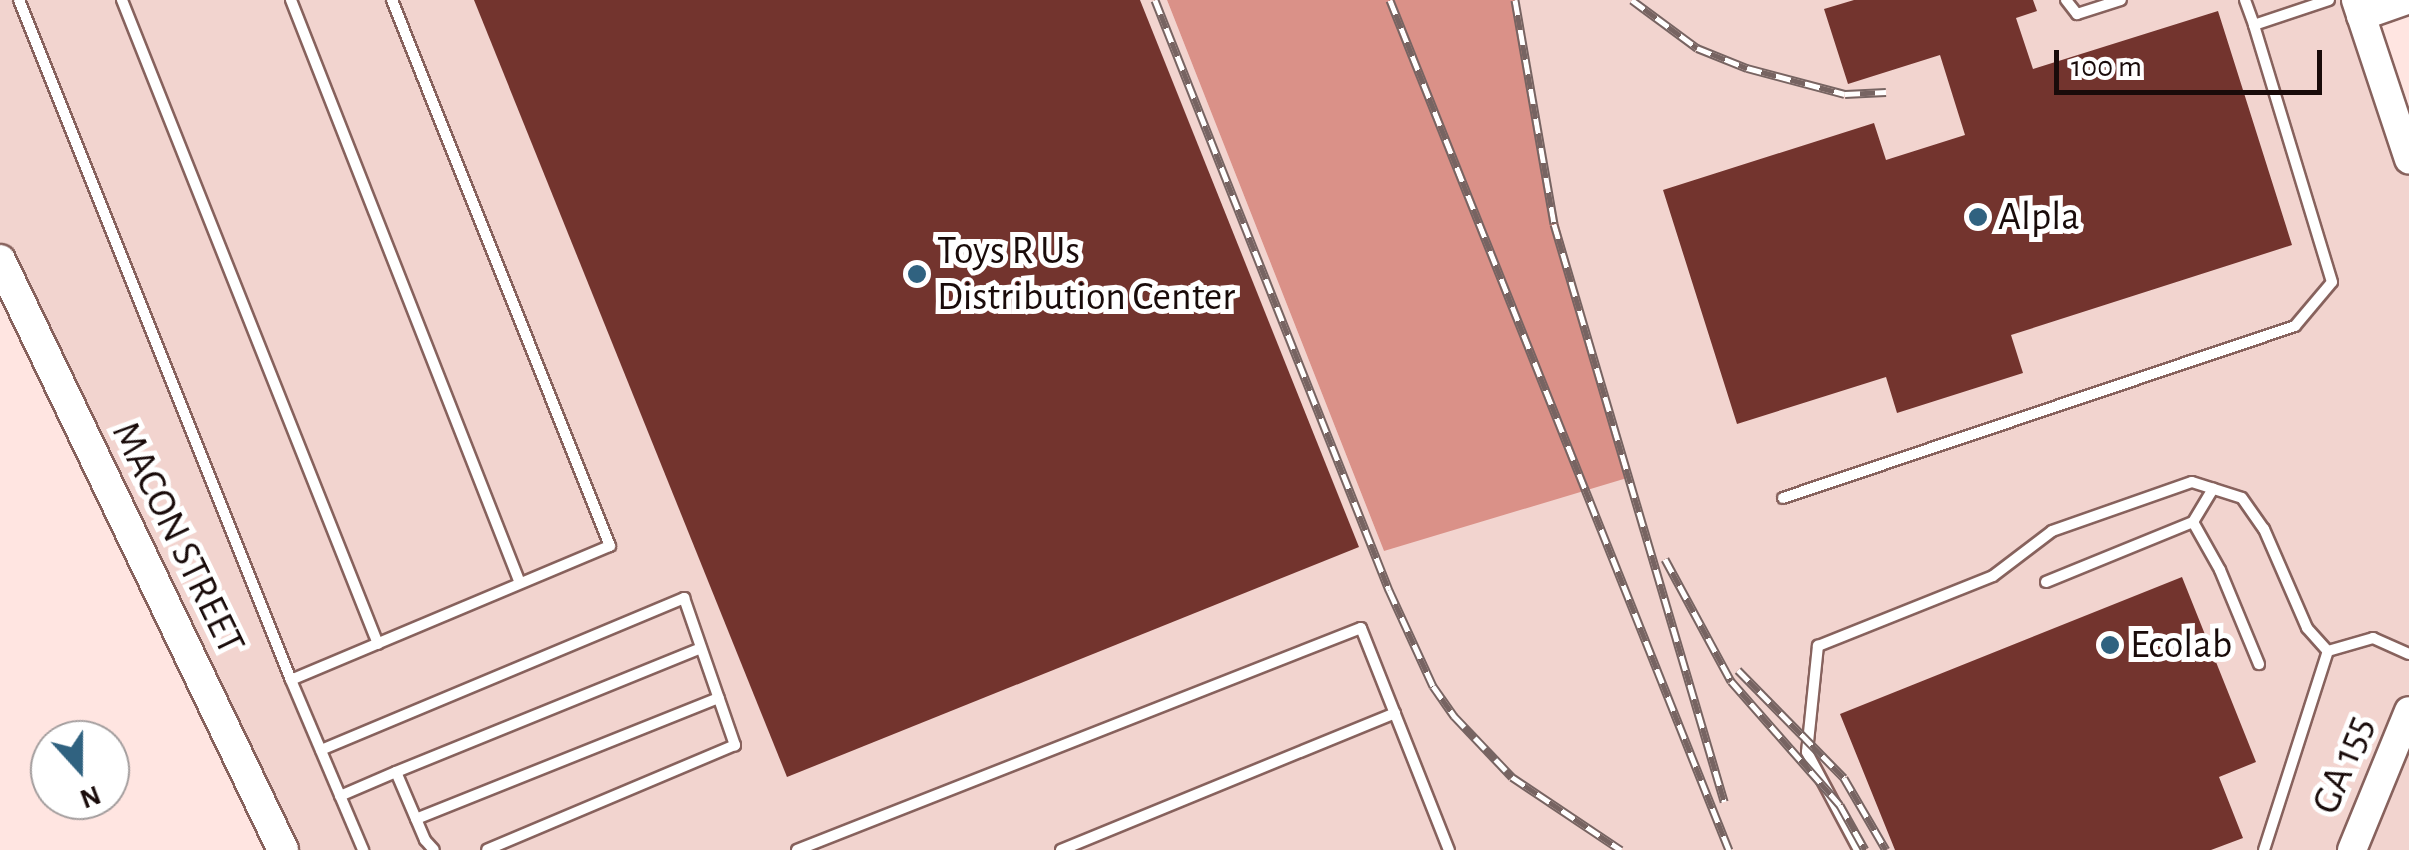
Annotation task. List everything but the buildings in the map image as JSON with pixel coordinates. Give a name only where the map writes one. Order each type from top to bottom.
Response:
[{"type":"main road","points":[[2408,0],[2359,8],[2409,159]]},
{"type":"main road","name":"MACON STREET","points":[[0,260],[283,850]]},
{"type":"main road","name":"GA 155","points":[[2352,850],[2409,711]]},
{"type":"lane","points":[[19,0],[363,850]]},
{"type":"lane","points":[[122,0],[378,644]]},
{"type":"lane","points":[[291,0],[520,583]]},
{"type":"lane","points":[[291,680],[610,546],[392,0]]},
{"type":"lane","points":[[2066,0],[2078,14],[2121,0]]},
{"type":"lane","points":[[1782,498],[2294,326],[2332,282],[2246,0]]},
{"type":"lane","points":[[2254,24],[2329,0]]},
{"type":"lane","points":[[1859,850],[1807,752],[1818,646],[1993,576],[2052,531],[2192,482],[2242,498],[2264,529],[2307,628],[2328,651]]},
{"type":"lane","points":[[2046,582],[2193,522],[2214,489]]},
{"type":"lane","points":[[2193,522],[2220,570],[2259,664]]},
{"type":"lane","points":[[320,750],[684,598],[735,746],[487,850]]},
{"type":"lane","points":[[797,850],[1361,628],[1449,850]]},
{"type":"lane","points":[[2328,651],[2373,638],[2409,654]]},
{"type":"lane","points":[[340,796],[701,648]]},
{"type":"lane","points":[[2264,850],[2328,651]]},
{"type":"lane","points":[[416,818],[719,698]]},
{"type":"lane","points":[[1060,850],[1395,713]]},
{"type":"lane","points":[[396,772],[434,850]]},
{"type":"shaded area","points":[[0,0],[1167,0],[1384,551],[1541,159],[1514,0],[2368,0],[2409,122],[2409,850],[279,850],[0,259]]},
{"type":"shaded area","points":[[1167,0],[1514,0],[1541,159],[1627,478],[1384,551]]},
{"type":"railway","points":[[1155,0],[1389,590],[1433,686],[1454,716],[1512,777],[1621,850]]},
{"type":"railway","points":[[1390,0],[1729,850]]},
{"type":"railway","points":[[1515,0],[1554,224],[1724,801]]},
{"type":"railway","points":[[1632,0],[1697,48],[1747,68],[1845,94],[1886,92]]},
{"type":"railway","points":[[1665,559],[1731,681],[1840,805],[1865,850]]},
{"type":"railway","points":[[1738,670],[1844,778],[1886,850]]},
{"type":"place","name":"Alpla","points":[[1978,217]]},
{"type":"place","name":"Toys R Us Distribution Center","points":[[917,274]]},
{"type":"place","name":"Ecolab","points":[[2110,645]]}]
